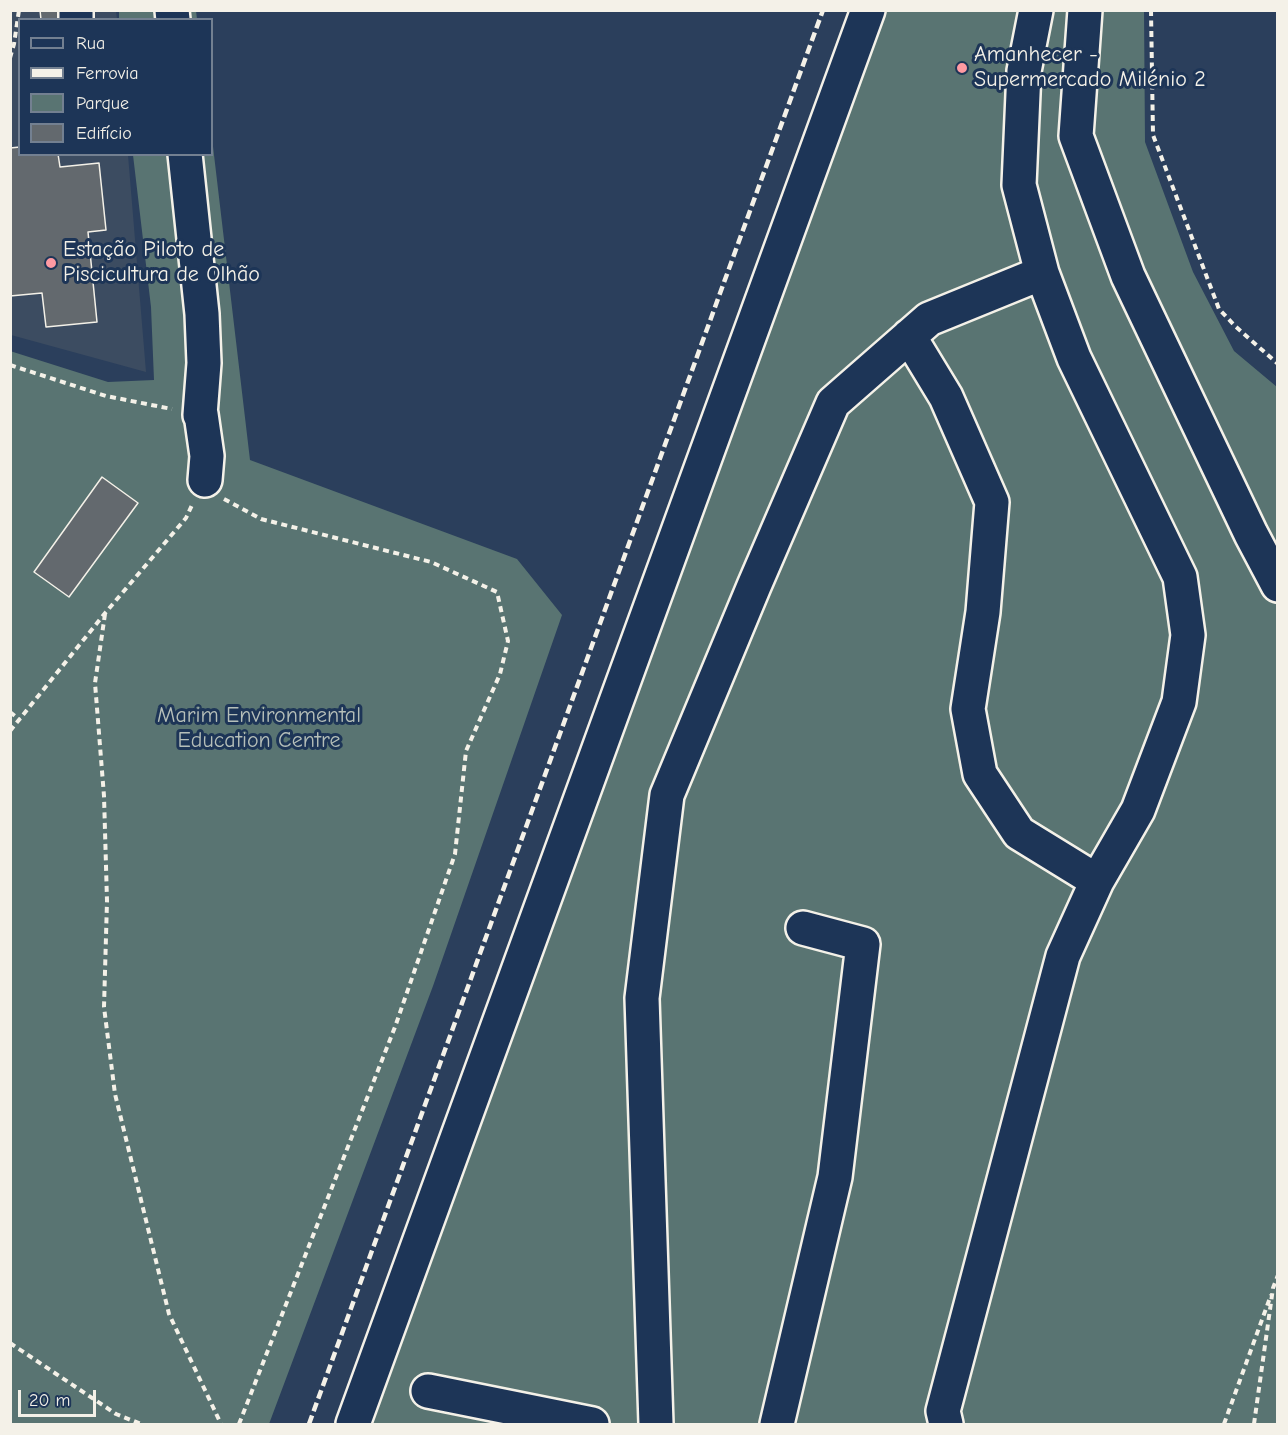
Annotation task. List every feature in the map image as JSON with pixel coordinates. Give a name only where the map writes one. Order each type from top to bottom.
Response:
[{"type":"street","points":[[353,1425],[868,10]]},
{"type":"street","points":[[940,1420],[1063,956],[1097,881],[1138,810],[1179,702],[1188,635],[1180,577],[1074,357],[1042,273],[1019,185],[1024,71],[1036,10]]},
{"type":"street","points":[[1085,10],[1076,136],[1128,276],[1251,534],[1278,585]]},
{"type":"street","points":[[185,156],[202,314],[204,363],[200,415],[207,456],[205,480]]},
{"type":"street","points":[[656,1425],[642,998],[668,795],[754,586],[833,403],[929,319],[1042,273]]},
{"type":"street","points":[[909,336],[946,397],[992,502],[983,612],[968,709],[980,774],[1018,833],[1097,881]]},
{"type":"street","points":[[777,1425],[835,1177],[863,944],[803,928]]},
{"type":"street","points":[[428,1391],[592,1425]]},
{"type":"path","points":[[1152,10],[1153,135],[1219,309],[1234,326],[1278,364]]},
{"type":"path","points":[[10,58],[15,44],[18,18]]},
{"type":"path","points":[[10,365],[106,396],[201,414]]},
{"type":"path","points":[[10,731],[186,518],[205,480],[215,494],[261,519],[432,562],[497,592],[508,641],[500,674],[466,751],[455,854],[395,1027],[239,1425]]},
{"type":"path","points":[[106,612],[95,683],[104,796],[106,902],[104,1007],[115,1094],[169,1314],[221,1425]]},
{"type":"path","points":[[10,712],[20,720]]},
{"type":"path","points":[[1224,1425],[1278,1275]]},
{"type":"path","points":[[1254,1425],[1274,1288]]},
{"type":"path","points":[[10,1343],[116,1414],[141,1425]]},
{"type":"shaded area","name":"Estação Piloto de Piscicultura de Olhão","points":[[10,11],[116,11],[117,18],[18,18],[18,156],[128,156],[146,372],[11,335]]},
{"type":"green space","points":[[119,11],[196,11],[197,18],[119,18]]},
{"type":"green space","points":[[882,11],[1144,11],[1145,142],[1193,272],[1234,351],[1277,387],[1277,1424],[346,1424]]},
{"type":"green space","name":"Marim Environmental Education Centre","points":[[213,146],[250,460],[517,559],[562,615],[433,986],[269,1424],[11,1424],[10,351],[108,382],[154,380],[151,307],[133,156],[213,156]]},
{"type":"building","points":[[40,10],[60,10],[61,18],[41,18]]},
{"type":"building","name":"Estação Piloto de Piscicultura de Olhão","points":[[18,147],[18,156],[58,156],[60,167],[99,163],[106,230],[88,232],[97,322],[46,327],[42,293],[10,296],[10,148]]},
{"type":"building","points":[[102,477],[138,503],[69,597],[34,572]]},
{"type":"railway","points":[[309,1424],[823,10]]},
{"type":"place","name":"Amanhecer - Supermercado Milénio 2","points":[[962,68]]},
{"type":"place","name":"Estação Piloto de Piscicultura de Olhão","points":[[51,263]]}]
